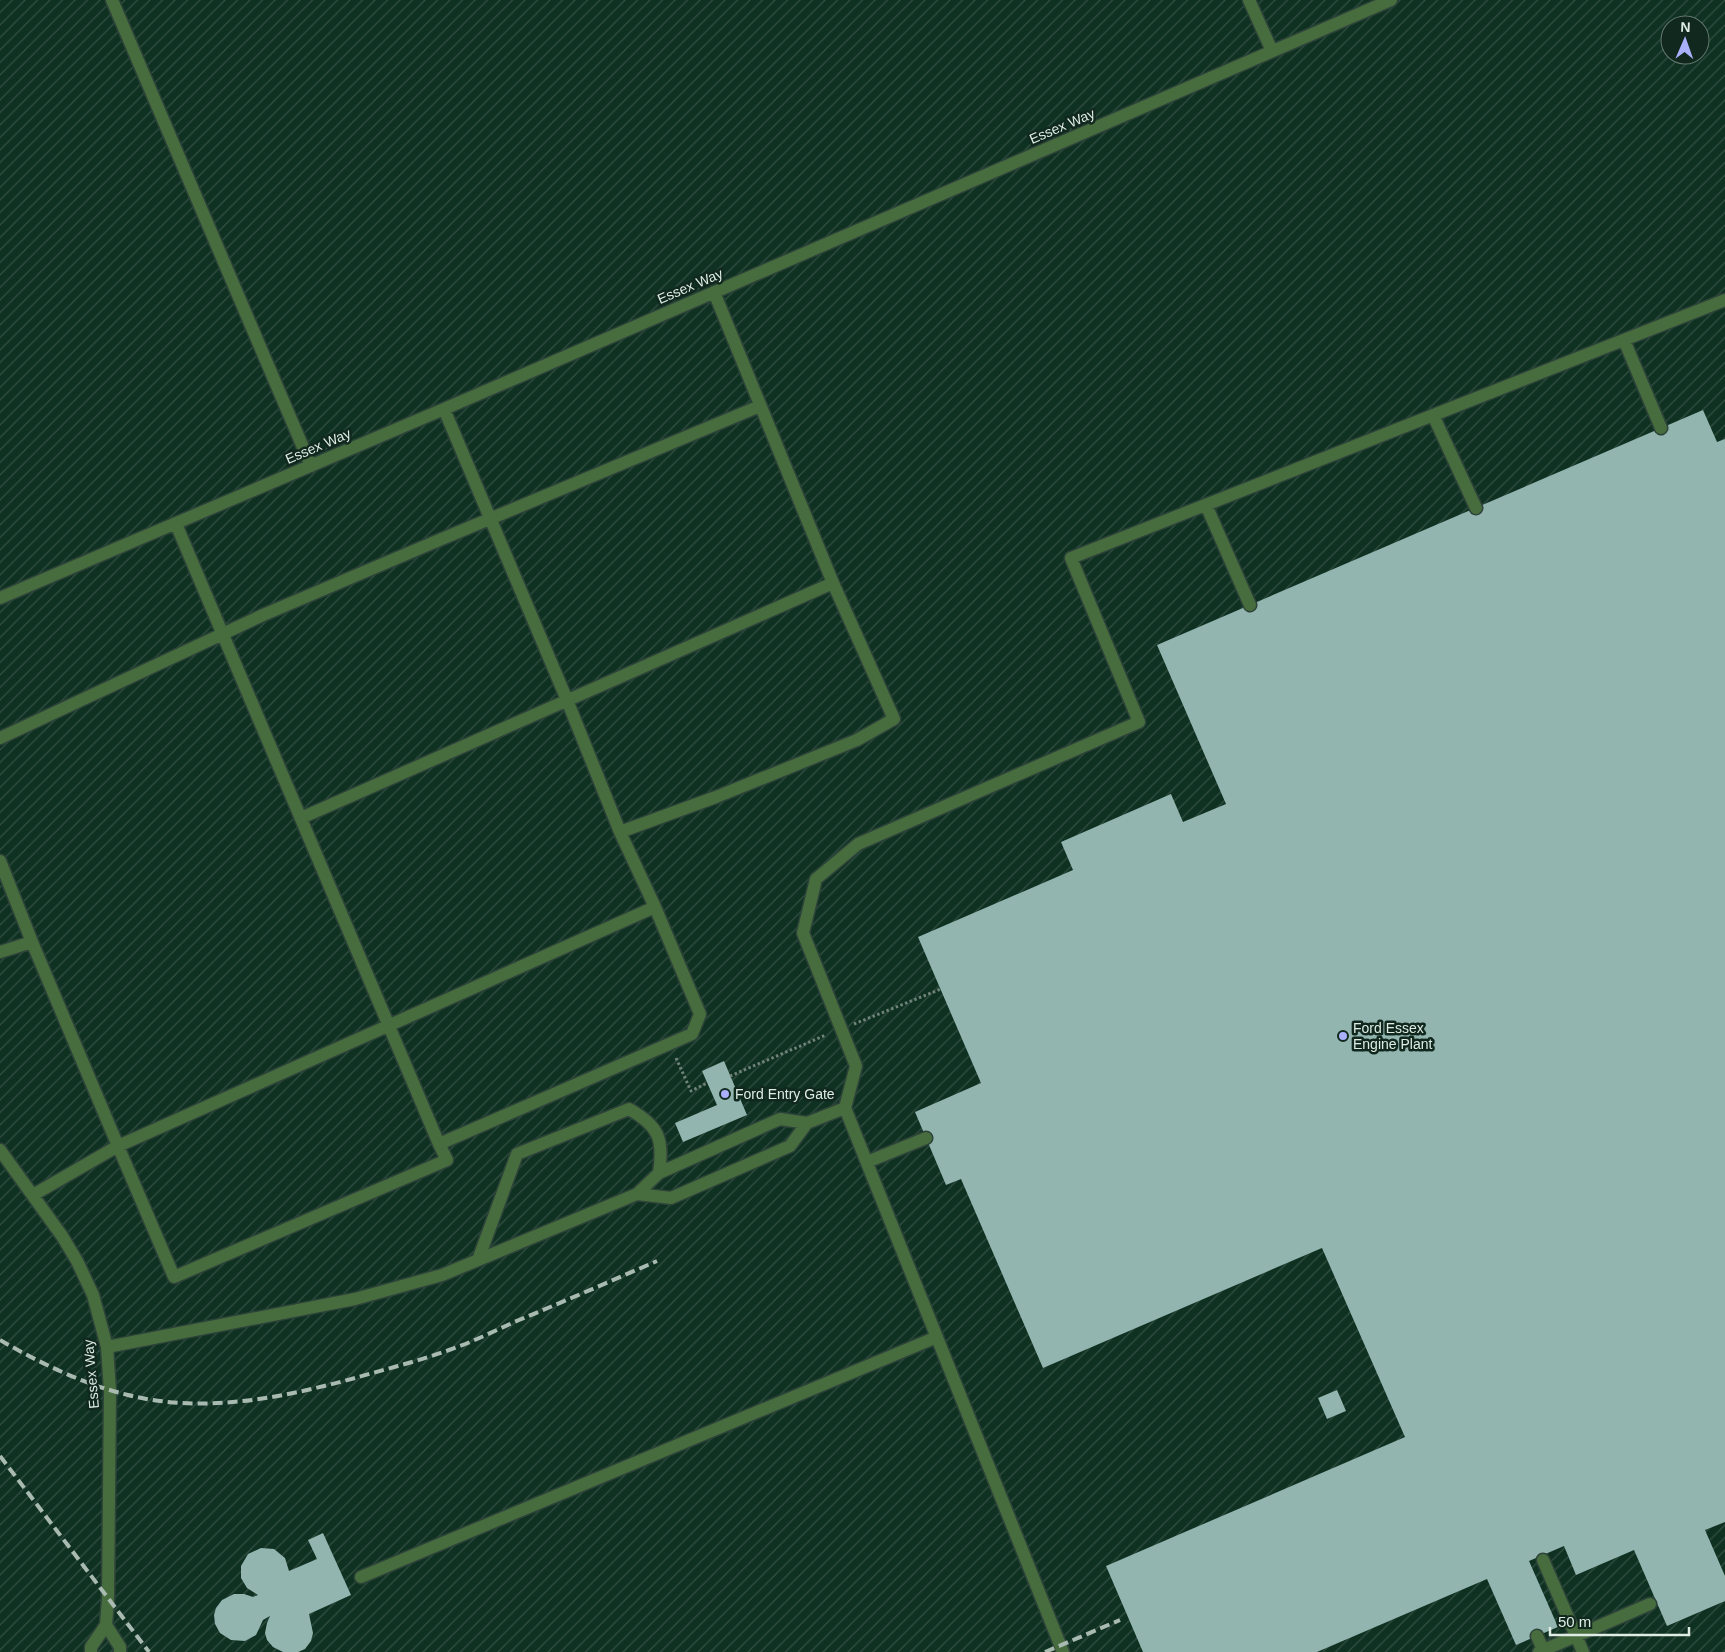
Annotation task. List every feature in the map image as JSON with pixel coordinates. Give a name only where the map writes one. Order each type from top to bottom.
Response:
[{"type":"street","points":[[112,0],[311,466]]},
{"type":"street","points":[[1250,0],[1272,51]]},
{"type":"street","name":"Essex Way","points":[[0,598],[444,409],[1391,0]]},
{"type":"street","points":[[620,832],[750,784],[857,740],[894,719],[833,583],[714,292]]},
{"type":"street","points":[[1062,1652],[845,1108],[856,1066],[803,933],[816,880],[858,844],[1139,722],[1071,558],[1725,300]]},
{"type":"street","points":[[1624,340],[1661,428]]},
{"type":"street","points":[[0,738],[263,615],[760,406]]},
{"type":"street","points":[[440,1144],[692,1034],[700,1014],[655,907],[620,832],[567,700],[444,409]]},
{"type":"street","points":[[1433,415],[1476,508]]},
{"type":"street","points":[[1206,505],[1250,605]]},
{"type":"street","points":[[0,861],[32,942],[174,1277],[447,1160],[176,524]]},
{"type":"street","points":[[301,818],[833,583]]},
{"type":"street","points":[[33,1195],[118,1146],[655,907]]},
{"type":"street","points":[[0,952],[32,942]]},
{"type":"street","points":[[107,1347],[355,1299],[442,1275],[637,1194],[659,1173],[780,1119],[807,1123],[845,1108]]},
{"type":"street","points":[[478,1260],[517,1154],[629,1109],[646,1119],[658,1135],[662,1156],[659,1173]]},
{"type":"street","points":[[637,1194],[671,1198],[790,1146],[807,1123]]},
{"type":"street","points":[[867,1162],[926,1138]]},
{"type":"street","name":"Essex Way","points":[[0,1150],[78,1261],[92,1295],[107,1347],[110,1400],[108,1600],[106,1625],[91,1647],[91,1652]]},
{"type":"street","points":[[361,1577],[937,1336]]},
{"type":"street","points":[[1543,1560],[1583,1652]]},
{"type":"street","points":[[1537,1636],[1542,1651],[1650,1604]]},
{"type":"street","points":[[106,1625],[120,1647],[120,1652]]},
{"type":"path","points":[[854,1024],[940,989]]},
{"type":"path","points":[[730,1076],[826,1035]]},
{"type":"path","points":[[670,1043],[690,1091],[708,1084]]},
{"type":"shaded area","points":[[0,0],[1725,0],[1725,1652],[0,1652]]},
{"type":"building","name":"Ford Essex Engine Plant","points":[[1703,410],[1717,442],[1725,439],[1725,1522],[1705,1530],[1725,1576],[1725,1601],[1667,1626],[1634,1550],[1576,1575],[1564,1546],[1529,1561],[1558,1627],[1516,1645],[1487,1579],[1317,1652],[1143,1652],[1106,1566],[1405,1437],[1322,1248],[1043,1368],[961,1179],[946,1185],[915,1112],[981,1083],[918,937],[1073,870],[1061,842],[1171,794],[1183,822],[1226,804],[1157,645]]},
{"type":"building","name":"Ford Entry Gate","points":[[724,1061],[747,1115],[683,1142],[675,1123],[717,1105],[702,1071]]},
{"type":"building","points":[[1337,1390],[1346,1411],[1327,1419],[1318,1398]]},
{"type":"building","points":[[323,1533],[351,1595],[309,1614],[313,1633],[311,1641],[305,1649],[298,1652],[283,1652],[273,1647],[267,1640],[265,1633],[270,1616],[263,1620],[256,1635],[245,1641],[231,1640],[220,1633],[215,1624],[214,1615],[216,1608],[222,1600],[234,1594],[244,1594],[253,1597],[258,1595],[247,1588],[241,1578],[241,1566],[248,1554],[261,1548],[274,1549],[285,1558],[289,1571],[317,1559],[308,1540]]},
{"type":"railway","points":[[0,1340],[62,1372],[128,1395],[157,1401],[185,1403],[242,1401],[299,1392],[438,1354],[476,1340],[657,1261]]},
{"type":"railway","points":[[0,1456],[149,1652]]},
{"type":"railway","points":[[1045,1652],[1120,1620]]},
{"type":"place","name":"Ford Essex Engine Plant","points":[[1343,1036]]},
{"type":"place","name":"Ford Entry Gate","points":[[725,1094]]}]
